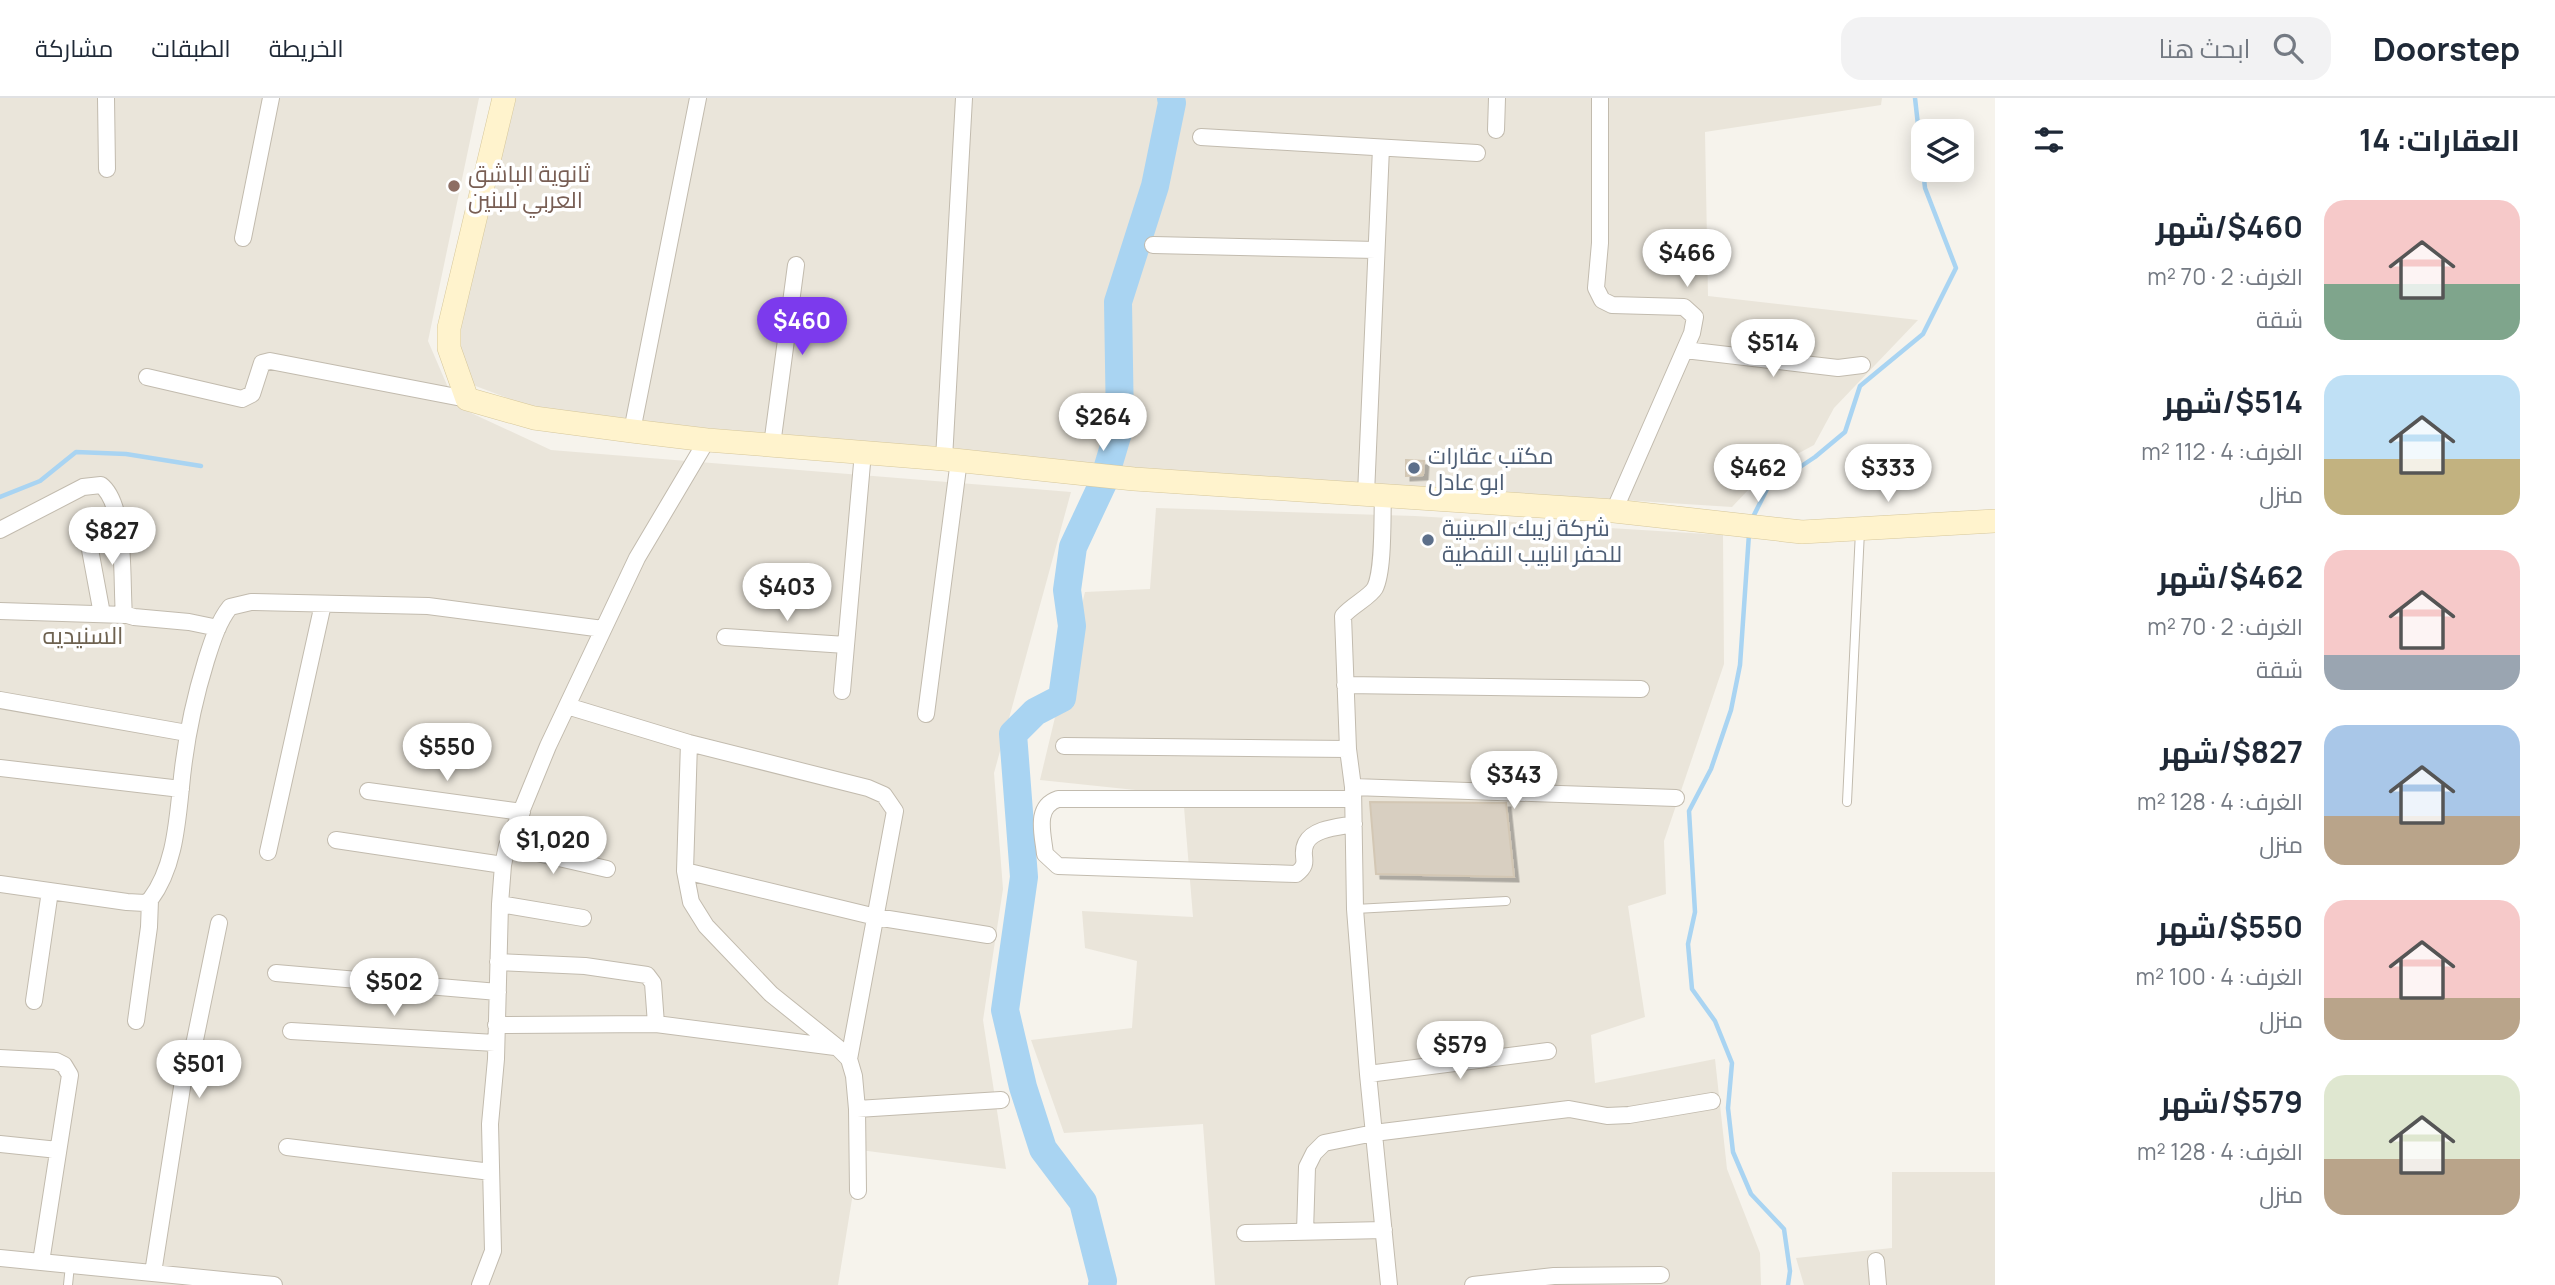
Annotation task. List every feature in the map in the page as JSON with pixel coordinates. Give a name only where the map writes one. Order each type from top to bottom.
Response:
[{"type":"main road","points":[[504,98],[449,328],[449,348],[467,399],[534,418],[632,431],[707,440],[951,459],[1133,479],[1614,511],[1802,532],[1995,521]]},
{"type":"street","points":[[106,98],[107,169]]},
{"type":"street","points":[[243,238],[271,98]]},
{"type":"street","points":[[632,431],[698,98]]},
{"type":"street","points":[[926,714],[951,459],[964,98]]},
{"type":"street","points":[[1496,130],[1497,98]]},
{"type":"street","points":[[1600,98],[1600,243],[1596,288],[1602,300],[1612,304],[1684,307],[1695,317],[1685,350],[1614,511]]},
{"type":"street","points":[[1201,136],[1477,153]]},
{"type":"street","points":[[1381,148],[1376,250],[1375,494],[1379,574],[1374,590],[1351,607],[1343,617],[1348,749],[1353,793],[1355,909],[1367,1074],[1389,1285]]},
{"type":"street","points":[[1153,245],[1376,250]]},
{"type":"street","points":[[772,445],[796,265]]},
{"type":"street","points":[[1685,350],[1838,369],[1862,365]]},
{"type":"street","points":[[148,377],[242,399],[252,394],[262,363],[270,361],[467,399]]},
{"type":"street","points":[[480,1285],[493,1251],[489,1124],[496,1059],[500,904],[503,865],[508,846],[567,706],[637,558],[707,440]]},
{"type":"street","points":[[842,691],[863,452]]},
{"type":"street","points":[[0,530],[83,487],[101,485],[108,491],[122,539],[125,615]]},
{"type":"street","points":[[86,527],[102,614]]},
{"type":"street","points":[[136,1021],[149,927],[150,900],[172,852],[178,822],[187,733],[196,694],[218,628],[230,607],[238,604],[428,606],[603,629]]},
{"type":"street","points":[[268,852],[323,604]]},
{"type":"street","points":[[0,611],[125,615],[218,628]]},
{"type":"street","points":[[724,637],[846,645]]},
{"type":"street","points":[[1345,685],[1641,689]]},
{"type":"street","points":[[0,700],[187,733]]},
{"type":"street","points":[[567,706],[689,743],[868,788],[884,795],[895,811],[876,917],[843,1053]]},
{"type":"street","points":[[689,743],[685,871],[691,902],[706,926],[771,994],[843,1053],[854,1076],[858,1191]]},
{"type":"street","points":[[1064,746],[1348,749]]},
{"type":"street","points":[[0,768],[181,789]]},
{"type":"street","points":[[368,791],[522,812]]},
{"type":"street","points":[[1354,824],[1312,836],[1306,843],[1306,862],[1296,874],[1058,866],[1045,855],[1042,817],[1044,807],[1058,799],[1353,793],[1676,798]]},
{"type":"street","points":[[336,839],[503,865]]},
{"type":"street","points":[[508,846],[607,869]]},
{"type":"street","points":[[685,871],[876,917],[988,935]]},
{"type":"street","points":[[0,884],[127,902],[145,903],[150,900]]},
{"type":"street","points":[[34,1001],[50,891]]},
{"type":"street","points":[[500,904],[583,918]]},
{"type":"street","points":[[153,1273],[183,1081],[195,1040],[219,923]]},
{"type":"street","points":[[498,962],[585,966],[647,975],[653,983],[656,1024]]},
{"type":"street","points":[[276,973],[498,992]]},
{"type":"street","points":[[496,1025],[656,1024],[843,1053]]},
{"type":"street","points":[[291,1031],[495,1043]]},
{"type":"street","points":[[1367,1074],[1548,1051]]},
{"type":"street","points":[[0,1058],[56,1061],[64,1065],[70,1075],[41,1262]]},
{"type":"street","points":[[857,1109],[1001,1100]]},
{"type":"street","points":[[1305,1232],[1307,1167],[1314,1153],[1324,1143],[1374,1133],[1569,1110],[1607,1116],[1629,1115],[1712,1101]]},
{"type":"street","points":[[0,1144],[58,1150]]},
{"type":"street","points":[[287,1147],[491,1172]]},
{"type":"street","points":[[1245,1233],[1384,1230]]},
{"type":"street","points":[[0,1258],[274,1285]]},
{"type":"street","points":[[1875,1261],[1878,1285]]},
{"type":"street","points":[[1473,1285],[1555,1276],[1661,1275]]},
{"type":"lane","points":[[1847,802],[1860,528]]},
{"type":"lane","points":[[1355,909],[1506,901]]},
{"type":"lane","points":[[68,1285],[70,1265]]},
{"type":"shaded area","points":[[0,98],[479,98],[428,341],[456,406],[551,450],[1071,492],[994,773],[1003,889],[983,1020],[1006,1169],[860,1150],[838,1285],[0,1285]]},
{"type":"shaded area","points":[[515,98],[1882,98],[1881,105],[1705,132],[1708,296],[1918,320],[1834,408],[1814,445],[1767,470],[1732,507],[1077,465],[544,412],[473,385],[455,342]]},
{"type":"shaded area","points":[[1156,508],[1415,516],[1723,535],[1724,664],[1664,841],[1666,894],[1628,906],[1645,1017],[1591,1035],[1595,1083],[1715,1059],[1727,1169],[1760,1253],[1761,1285],[1215,1285],[1203,1124],[1064,1133],[1031,1040],[1132,1028],[1137,961],[1085,948],[1082,911],[1193,917],[1183,795],[1040,780],[1085,592],[1150,589]]},
{"type":"shaded area","points":[[1892,1172],[1995,1172],[1995,1285],[1804,1285],[1796,1258],[1892,1248]]},
{"type":"building","name":"مكتب عقارات ابو عادل","points":[[1406,460],[1424,461],[1423,475],[1406,476]]},
{"type":"building","points":[[1370,802],[1506,803],[1514,877],[1376,874]]},
{"type":"waterway","points":[[1102,1285],[1083,1202],[1043,1149],[1023,1087],[1005,1010],[1024,877],[1013,734],[1035,712],[1062,698],[1072,626],[1067,590],[1073,547],[1103,483],[1120,426],[1118,302],[1155,186],[1171,98]]},
{"type":"waterway","points":[[1752,519],[1767,489],[1815,457],[1845,432],[1860,386],[1923,334],[1956,268],[1925,188],[1915,98]]},
{"type":"waterway","points":[[0,497],[40,481],[76,452],[126,454],[201,466]]},
{"type":"waterway","points":[[1749,534],[1740,665],[1731,710],[1711,769],[1689,811],[1695,912],[1688,944],[1692,989],[1715,1021],[1732,1063],[1728,1108],[1733,1152],[1751,1194],[1784,1229],[1790,1271],[1788,1285]]},
{"type":"place","name":"ثانوية الباشق العربي للبنين","points":[[454,186]]},
{"type":"place","name":"مكتب عقارات ابو عادل","points":[[1414,468]]},
{"type":"place","name":"شركة زيبك الصينية للحفر انابيب النفطية","points":[[1428,540]]},
{"type":"district","name":"السنيديه","points":[[83,634]]}]
